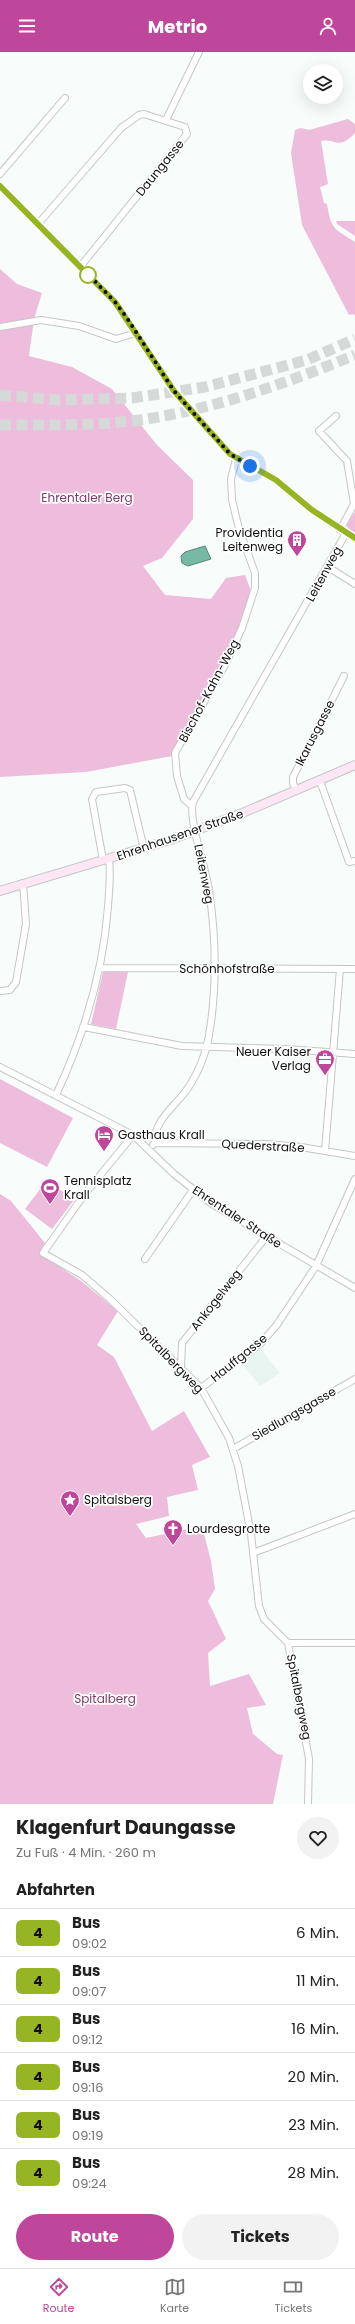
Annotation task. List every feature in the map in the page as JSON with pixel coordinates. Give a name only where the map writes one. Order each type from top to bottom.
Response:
[{"type":"street","points":[[166,120],[199,52]]},
{"type":"street","points":[[0,174],[65,98]]},
{"type":"street","name":"Daungasse","points":[[38,224],[121,128],[133,118],[144,114],[185,127],[187,134],[80,267]]},
{"type":"street","points":[[0,186],[115,302],[174,391],[236,459],[276,480],[312,510],[355,538]]},
{"type":"street","points":[[0,327],[41,320],[79,326],[116,339],[136,333]]},
{"type":"street","name":"Leitenweg","points":[[155,1143],[155,1130],[158,1123],[188,1088],[201,1064],[207,1047],[213,1004],[215,944],[209,890],[195,831],[192,806],[328,567],[354,504],[347,461],[319,431],[336,416]]},
{"type":"street","name":"Bischof-Kahn-Weg","points":[[192,806],[184,799],[177,776],[176,753],[226,663],[242,628],[255,588],[256,573],[239,529],[232,500],[231,479],[236,459]]},
{"type":"street","points":[[328,567],[355,584]]},
{"type":"street","name":"Ikarusgasse","points":[[296,792],[293,777],[344,676]]},
{"type":"street","name":"Ehrenhausener Straße","points":[[0,891],[23,883],[144,849],[195,831],[296,792],[355,765]]},
{"type":"street","points":[[320,781],[349,862],[355,861]]},
{"type":"street","points":[[56,1095],[84,1027],[100,968],[108,910],[110,875],[92,800],[96,792],[125,788],[130,790],[144,849]]},
{"type":"street","points":[[0,990],[6,991],[14,987],[21,960],[26,919],[23,883]]},
{"type":"street","name":"Schönhofstraße","points":[[100,968],[355,969]]},
{"type":"street","points":[[325,1151],[340,969]]},
{"type":"street","points":[[84,1027],[182,1046],[333,1051],[355,1054]]},
{"type":"street","name":"Ehrentaler Straße","points":[[0,1068],[56,1095],[132,1135],[193,1190],[266,1237],[355,1288]]},
{"type":"street","name":"Spitalbergweg","points":[[132,1135],[67,1218],[43,1252],[82,1275],[181,1368],[201,1388],[223,1426],[233,1449],[246,1500],[259,1606],[264,1619],[288,1643],[309,1753],[308,1804]]},
{"type":"street","points":[[149,1150],[155,1143]]},
{"type":"street","name":"Quederstraße","points":[[155,1143],[266,1144],[355,1156]]},
{"type":"street","name":"Hauffgasse","points":[[201,1388],[260,1344],[276,1326],[316,1266],[355,1179]]},
{"type":"street","points":[[145,1259],[193,1190]]},
{"type":"street","name":"Ankogelweg","points":[[181,1368],[182,1343],[266,1237]]},
{"type":"street","name":"Siedlungsgasse","points":[[233,1449],[355,1379]]},
{"type":"street","points":[[253,1552],[355,1514]]},
{"type":"street","points":[[288,1643],[355,1643]]},
{"type":"shaded area","points":[[205,546],[211,559],[188,566],[182,563],[181,556],[185,552]]},
{"type":"shaded area","points":[[260,1348],[280,1373],[260,1386],[242,1363]]},
{"type":"green space","points":[[348,119],[355,124],[355,133],[349,138],[341,143],[321,141],[328,184],[320,187],[324,203],[327,204],[332,224],[338,231],[355,242],[355,316],[353,314],[349,315],[302,225],[291,153],[295,130],[301,128],[309,130]]},
{"type":"green space","points":[[336,221],[355,221],[355,236],[337,224]]},
{"type":"green space","name":"Ehrentaler Berg","points":[[0,269],[17,284],[42,293],[34,319],[29,356],[72,367],[112,389],[157,445],[193,480],[193,519],[162,558],[143,566],[165,595],[211,599],[226,578],[245,575],[251,591],[241,626],[231,649],[172,756],[86,772],[0,777]]},
{"type":"green space","points":[[355,512],[355,533],[348,529],[347,524]]},
{"type":"green space","points":[[103,972],[128,972],[116,1029],[91,1024]]},
{"type":"green space","points":[[0,1079],[73,1118],[47,1167],[0,1143]]},
{"type":"green space","name":"Tennisplatz Krall","points":[[47,1180],[74,1200],[52,1229],[25,1209]]},
{"type":"green space","name":"Spitalberg","points":[[0,1194],[11,1201],[45,1243],[39,1253],[81,1281],[118,1311],[97,1345],[114,1357],[152,1431],[184,1411],[210,1457],[192,1465],[198,1490],[167,1497],[169,1516],[136,1524],[146,1538],[202,1526],[211,1561],[215,1589],[208,1601],[226,1639],[208,1653],[210,1686],[249,1674],[266,1705],[247,1708],[253,1734],[277,1754],[283,1755],[273,1804],[0,1804]]},
{"type":"tunnel","points":[[0,395],[59,400],[132,398],[205,387],[307,360],[355,339]]},
{"type":"tunnel","points":[[0,425],[98,424],[160,417],[245,396],[355,355]]},
{"type":"bus line","name":"4","points":[[0,186],[115,302],[174,391],[230,454],[236,459],[276,480],[312,510],[340,530],[355,538]]},
{"type":"place","name":"Providentia Leitenweg","points":[[297,557]]},
{"type":"place","name":"Neuer Kaiser Verlag","points":[[325,1076]]},
{"type":"place","name":"Gasthaus Krall","points":[[104,1152]]},
{"type":"place","name":"Tennisplatz Krall","points":[[50,1205]]},
{"type":"place","name":"Spitalsberg","points":[[70,1517]]},
{"type":"place","name":"Lourdesgrotte","points":[[173,1546]]},
{"type":"route","points":[[88,275],[87,273],[115,302],[127,318],[174,391],[230,454],[236,459],[250,466]]}]
